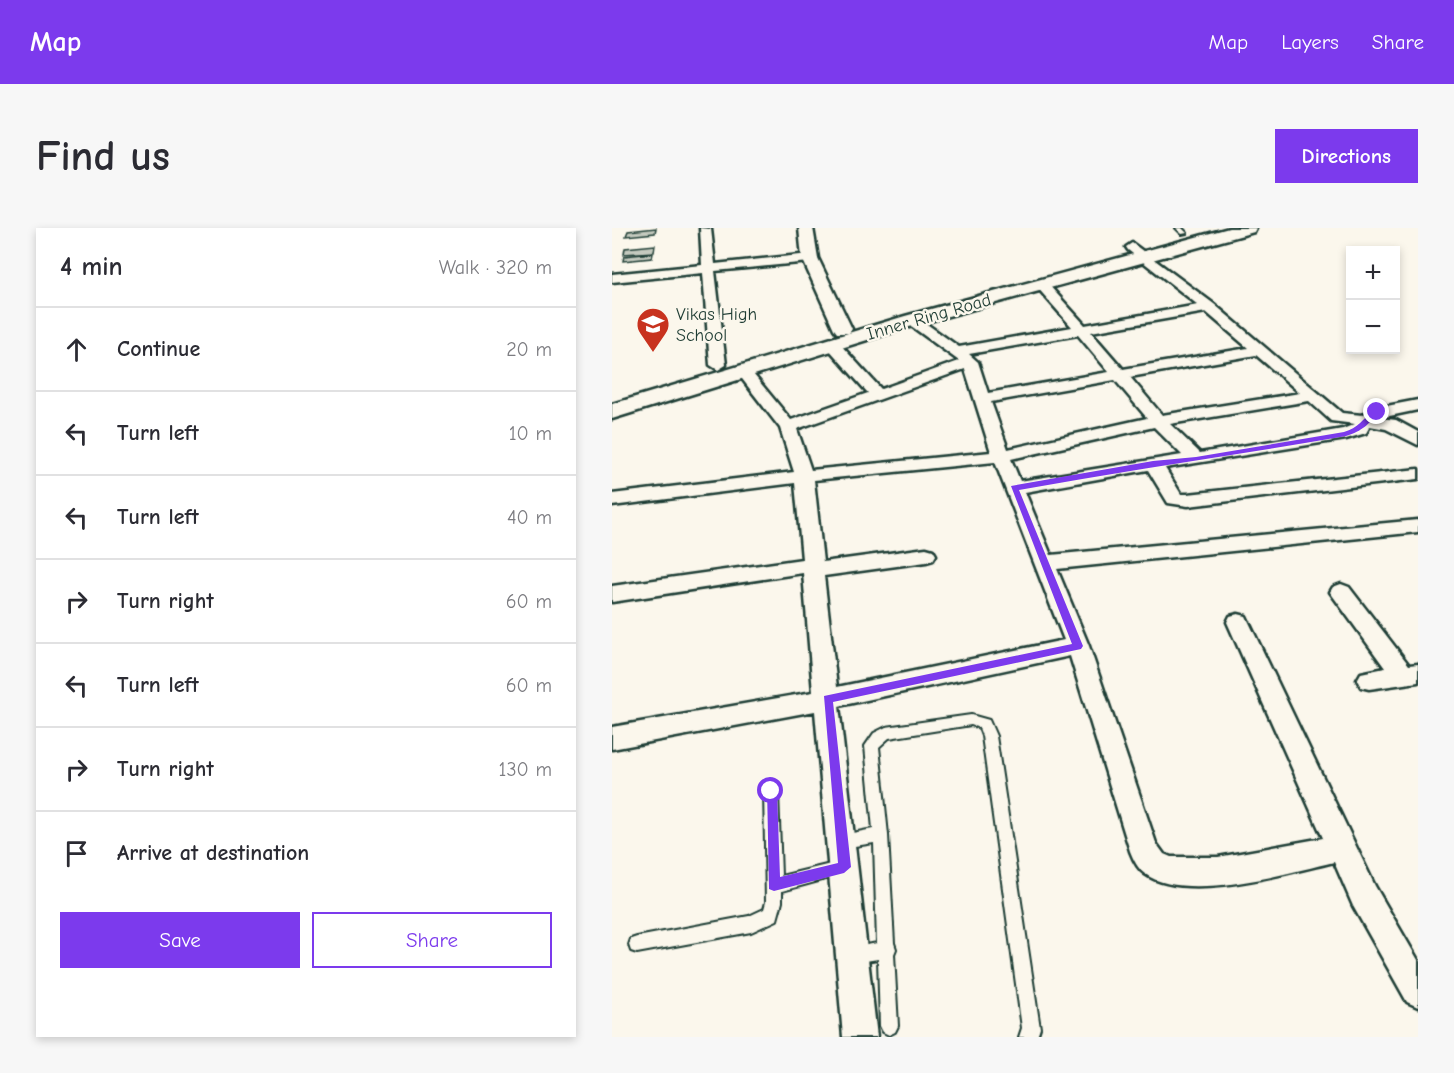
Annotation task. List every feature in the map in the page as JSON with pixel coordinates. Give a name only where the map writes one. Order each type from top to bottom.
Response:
[{"type":"highway","name":"Inner Ring Road","points":[[612,397],[718,365],[912,320],[1042,286],[1139,252],[1182,231],[1203,228]]},
{"type":"highway","name":"Inner Ring Road","points":[[612,412],[744,372],[838,337],[1139,252],[1248,228]]},
{"type":"street","points":[[806,228],[810,258],[838,337],[877,394]]},
{"type":"street","points":[[705,229],[718,365]]},
{"type":"street","points":[[1139,252],[1209,307],[1337,417],[1397,427],[1418,440]]},
{"type":"street","points":[[612,278],[810,258]]},
{"type":"street","points":[[1042,286],[1081,328],[1158,421],[1196,459]]},
{"type":"street","points":[[788,427],[877,394],[964,357],[1081,328],[1209,307]]},
{"type":"street","points":[[912,320],[964,357],[1001,456],[1078,646],[1144,851],[1155,865],[1170,870],[1203,873],[1247,867],[1341,847]]},
{"type":"street","points":[[981,399],[1260,350]]},
{"type":"street","points":[[744,372],[788,427],[804,476],[860,1034]]},
{"type":"street","points":[[612,500],[804,476],[1001,456],[1158,421],[1312,396]]},
{"type":"street","points":[[1014,488],[1346,434],[1360,429],[1365,421],[1377,412],[1418,405]]},
{"type":"street","points":[[1153,464],[1175,499],[1188,500],[1418,474]]},
{"type":"street","points":[[1044,563],[1418,526]]},
{"type":"street","points":[[612,594],[813,567],[926,555]]},
{"type":"street","points":[[1341,592],[1411,674]]},
{"type":"street","points":[[1238,622],[1364,896],[1418,991]]},
{"type":"street","points":[[612,738],[828,699],[1078,646]]},
{"type":"street","points":[[1369,680],[1411,674]]},
{"type":"lane","points":[[860,1034],[892,1025],[881,835],[872,746],[879,736],[886,733],[971,720],[984,724],[989,736],[1031,1028],[1028,1037]]},
{"type":"lane","points":[[637,945],[751,924],[771,914],[774,885],[771,791]]},
{"type":"lane","points":[[842,841],[881,835]]},
{"type":"lane","points":[[774,885],[844,867]]},
{"type":"lane","points":[[852,955],[888,949]]},
{"type":"building","points":[[656,228],[655,233],[626,236],[628,231]]},
{"type":"building","points":[[655,245],[654,252],[624,254],[625,248]]},
{"type":"building","points":[[653,253],[652,258],[623,261],[624,256]]},
{"type":"place","name":"Vikas High School","points":[[653,353]]},
{"type":"route","points":[[771,791],[774,885],[844,867],[828,699],[1078,646],[1014,488],[1346,434],[1360,429],[1365,421],[1377,412]]}]
